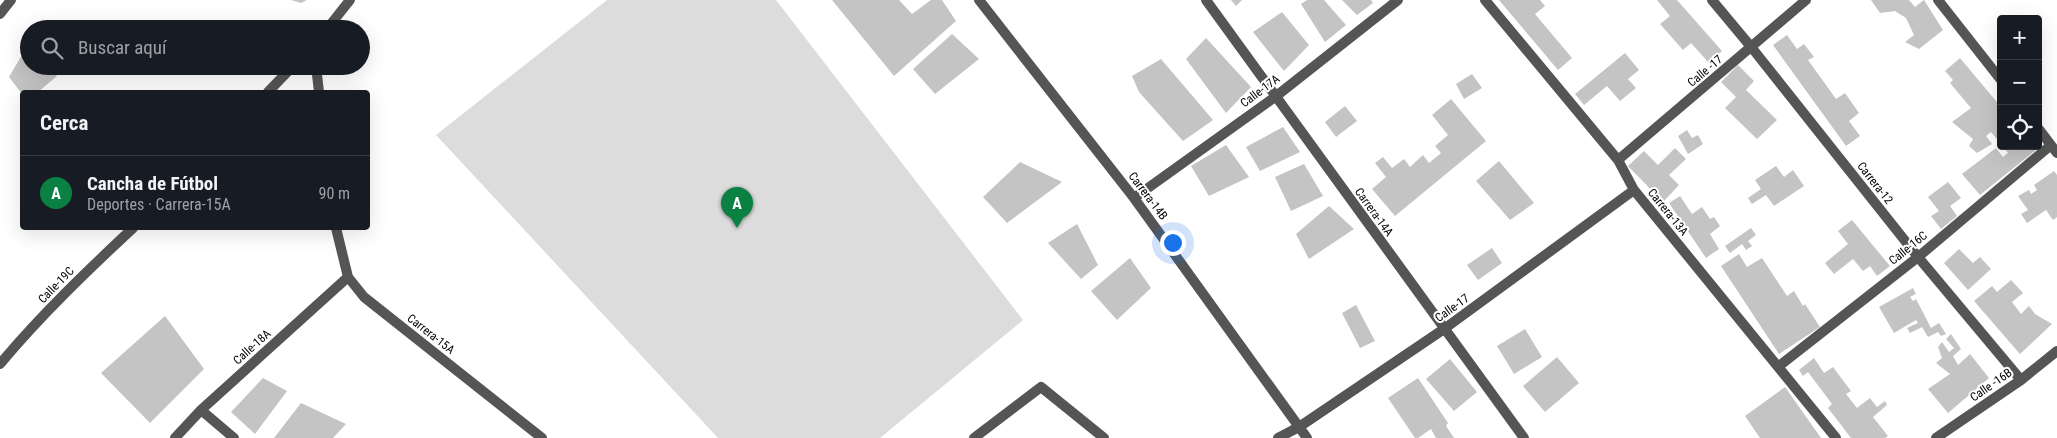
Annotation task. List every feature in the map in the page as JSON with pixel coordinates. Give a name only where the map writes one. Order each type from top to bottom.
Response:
[{"type":"street","points":[[0,14],[11,0]]},
{"type":"street","points":[[334,20],[350,0]]},
{"type":"street","name":"Carrera-14B","points":[[979,0],[1134,198],[1307,438]]},
{"type":"street","name":"Carrera-14A","points":[[1206,0],[1524,438]]},
{"type":"street","name":"Calle-17A","points":[[1134,198],[1275,96],[1398,0]]},
{"type":"street","name":"Carrera-13A","points":[[1485,0],[1618,160],[1634,190],[1836,438]]},
{"type":"street","name":"Carrera-12","points":[[1712,0],[1918,257],[2021,380]]},
{"type":"street","name":"Calle -17","points":[[1618,160],[1752,48],[1806,0]]},
{"type":"street","points":[[1938,0],[1997,75]]},
{"type":"street","points":[[270,90],[284,75]]},
{"type":"street","points":[[317,75],[319,90]]},
{"type":"street","points":[[2042,133],[2054,149]]},
{"type":"street","name":"Calle-16C","points":[[1778,366],[2054,149]]},
{"type":"street","name":"Calle-17","points":[[1278,438],[1299,427],[1444,329],[1634,190]]},
{"type":"street","name":"Calle-19C","points":[[0,364],[19,341],[85,273],[131,230]]},
{"type":"street","name":"Carrera-15A","points":[[336,230],[348,277],[364,297],[542,438]]},
{"type":"street","name":"Calle-18A","points":[[175,438],[201,410],[348,277]]},
{"type":"street","name":"Calle -16B","points":[[1936,438],[2021,380],[2057,350]]},
{"type":"street","points":[[974,438],[1041,387],[1104,438]]},
{"type":"street","points":[[201,410],[234,438]]},
{"type":"shaded area","points":[[607,0],[776,0],[1023,320],[880,438],[718,438],[436,135]]},
{"type":"building","points":[[291,0],[307,0],[301,3]]},
{"type":"building","points":[[832,0],[899,0],[912,14],[931,0],[942,0],[956,21],[894,76]]},
{"type":"building","points":[[1231,0],[1242,0],[1236,6]]},
{"type":"building","points":[[1307,0],[1324,0],[1346,25],[1325,42],[1301,4]]},
{"type":"building","points":[[1342,0],[1371,0],[1373,3],[1357,15]]},
{"type":"building","points":[[1499,0],[1540,0],[1545,6],[1535,14],[1572,58],[1558,70]]},
{"type":"building","points":[[1657,0],[1677,0],[1722,51],[1709,63],[1691,43],[1683,50],[1660,24],[1670,16]]},
{"type":"building","points":[[1871,0],[1909,0],[1915,7],[1924,0],[1943,30],[1919,49],[1905,42],[1914,35],[1906,18],[1895,11],[1880,13]]},
{"type":"building","points":[[1282,12],[1309,45],[1284,71],[1253,32]]},
{"type":"building","points":[[952,34],[979,59],[935,94],[913,69]]},
{"type":"building","points":[[1787,35],[1797,49],[1804,44],[1814,57],[1808,60],[1836,99],[1845,93],[1859,113],[1849,121],[1860,136],[1846,146],[1773,45]]},
{"type":"building","points":[[1206,38],[1251,87],[1226,113],[1186,59]]},
{"type":"building","points":[[1625,53],[1639,70],[1628,79],[1636,88],[1620,101],[1607,86],[1584,105],[1575,94]]},
{"type":"building","points":[[20,58],[20,75],[57,76],[40,90],[20,91],[9,77]]},
{"type":"building","points":[[1960,58],[1997,102],[1997,139],[1991,132],[1986,136],[1992,144],[1977,153],[1969,146],[1973,139],[1952,122],[1971,108],[1950,83],[1953,80],[1945,71]]},
{"type":"building","points":[[1161,59],[1213,120],[1183,141],[1139,92],[1132,76]]},
{"type":"building","points":[[1738,65],[1754,81],[1746,90],[1777,120],[1757,139],[1725,108],[1736,97],[1721,82]]},
{"type":"building","points":[[1472,74],[1482,88],[1464,99],[1456,84]]},
{"type":"building","points":[[1451,99],[1486,141],[1395,216],[1372,189],[1386,177],[1375,163],[1383,157],[1392,168],[1404,159],[1410,167],[1423,155],[1429,163],[1441,153],[1435,146],[1448,135],[1432,115]]},
{"type":"building","points":[[1345,106],[1357,121],[1336,137],[1325,122]]},
{"type":"building","points":[[1283,127],[1300,152],[1260,171],[1246,147]]},
{"type":"building","points":[[1687,130],[1692,138],[1698,135],[1703,144],[1688,154],[1678,136]]},
{"type":"building","points":[[1226,145],[1249,177],[1209,196],[1191,166]]},
{"type":"building","points":[[1675,148],[1686,159],[1669,175],[1679,185],[1663,202],[1628,166],[1644,151],[1658,165]]},
{"type":"building","points":[[1996,148],[2003,157],[2008,153],[2006,150],[2036,150],[1980,195],[1962,174]]},
{"type":"building","points":[[1499,161],[1534,203],[1510,220],[1476,181]]},
{"type":"building","points":[[1020,162],[1062,182],[1007,223],[983,197]]},
{"type":"building","points":[[1304,164],[1323,196],[1291,211],[1275,177]]},
{"type":"building","points":[[1776,166],[1784,177],[1793,170],[1804,186],[1774,206],[1766,195],[1752,204],[1748,198],[1761,189],[1755,180]]},
{"type":"building","points":[[2054,171],[2057,175],[2057,217],[2053,220],[2046,210],[2027,223],[2021,214],[2028,210],[2018,196],[2029,190],[2031,194],[2037,190],[2034,185]]},
{"type":"building","points":[[1948,182],[1961,198],[1950,206],[1957,216],[1941,229],[1931,216],[1939,211],[1928,197]]},
{"type":"building","points":[[1680,196],[1692,214],[1702,207],[1710,219],[1714,217],[1720,226],[1710,234],[1719,249],[1706,258],[1669,203]]},
{"type":"building","points":[[1329,206],[1354,229],[1309,259],[1296,234]]},
{"type":"building","points":[[1852,220],[1890,266],[1877,276],[1870,266],[1863,271],[1853,259],[1834,274],[1825,263],[1848,244],[1838,231]]},
{"type":"building","points":[[1077,224],[1098,265],[1081,279],[1048,243]]},
{"type":"building","points":[[1751,228],[1756,235],[1748,241],[1752,246],[1746,250],[1742,244],[1730,253],[1725,246]]},
{"type":"building","points":[[1492,248],[1502,263],[1478,280],[1467,265]]},
{"type":"building","points":[[1959,249],[1973,263],[1980,257],[1991,269],[1968,290],[1944,263]]},
{"type":"building","points":[[1739,254],[1747,267],[1762,258],[1787,296],[1794,291],[1820,327],[1779,354],[1721,266]]},
{"type":"building","points":[[1130,258],[1151,288],[1117,320],[1091,291]]},
{"type":"building","points":[[2011,280],[2023,293],[2012,302],[2021,314],[2029,306],[2035,314],[2052,324],[2020,354],[1974,301],[1992,286],[1997,292]]},
{"type":"building","points":[[1913,288],[1916,294],[1910,297],[1913,301],[1916,299],[1931,328],[1939,323],[1946,334],[1941,336],[1938,332],[1928,337],[1922,327],[1910,333],[1907,328],[1918,323],[1916,320],[1894,333],[1879,307]]},
{"type":"building","points":[[1356,305],[1375,341],[1360,348],[1342,313]]},
{"type":"building","points":[[165,316],[204,369],[150,423],[101,373]]},
{"type":"building","points":[[1525,329],[1542,357],[1514,374],[1497,346]]},
{"type":"building","points":[[1951,334],[1961,349],[1953,356],[1958,365],[1970,354],[1989,378],[1948,413],[1928,389],[1950,374],[1936,363],[1942,358],[1938,347],[1942,342],[1949,352],[1954,348],[1946,339]]},
{"type":"building","points":[[1557,357],[1579,383],[1545,412],[1523,386]]},
{"type":"building","points":[[1814,358],[1824,373],[1833,367],[1851,391],[1846,394],[1857,408],[1870,398],[1877,407],[1885,401],[1887,405],[1873,417],[1888,436],[1885,438],[1851,438],[1828,408],[1832,404],[1808,372],[1803,376],[1799,370]]},
{"type":"building","points":[[1450,359],[1477,392],[1454,411],[1426,379]]},
{"type":"building","points":[[263,378],[287,391],[255,434],[231,412]]},
{"type":"building","points":[[1418,378],[1448,423],[1446,426],[1454,438],[1436,438],[1431,429],[1415,438],[1388,398]]},
{"type":"building","points":[[1785,387],[1821,438],[1760,438],[1745,416]]},
{"type":"building","points":[[301,403],[346,424],[333,438],[274,438]]},
{"type":"place","name":"Cancha de Fútbol","points":[[737,228]]}]
